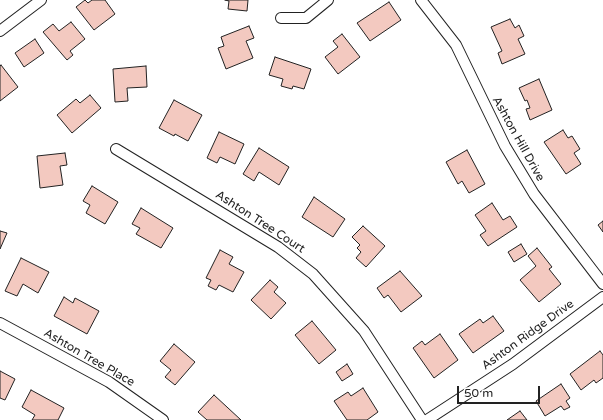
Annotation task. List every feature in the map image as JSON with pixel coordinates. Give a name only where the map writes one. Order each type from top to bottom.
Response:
[{"type":"street","points":[[0,31],[41,0]]},
{"type":"street","points":[[282,18],[306,18],[328,0]]},
{"type":"street","name":"Ashton Hill Drive","points":[[421,0],[456,45],[505,146],[534,194],[603,284]]},
{"type":"street","name":"Ashton Tree Court","points":[[116,149],[278,247],[313,274],[364,331],[422,420]]},
{"type":"street","name":"Ashton Ridge Drive","points":[[427,420],[513,364],[603,297]]},
{"type":"street","name":"Ashton Tree Place","points":[[0,324],[109,382],[163,420]]},
{"type":"building","points":[[85,0],[88,3],[92,0],[105,0],[115,14],[94,30],[76,7]]},
{"type":"building","points":[[225,0],[248,0],[247,11],[228,9],[229,1]]},
{"type":"building","points":[[389,2],[401,20],[370,41],[357,23]]},
{"type":"building","points":[[510,19],[515,28],[519,25],[524,36],[518,39],[525,54],[502,64],[498,53],[502,51],[491,27]]},
{"type":"building","points":[[71,22],[85,39],[70,51],[73,55],[67,60],[43,32],[53,24],[59,31]]},
{"type":"building","points":[[249,26],[254,38],[246,41],[253,58],[226,69],[218,48],[224,46],[221,37]]},
{"type":"building","points":[[342,34],[360,57],[338,74],[325,57],[338,47],[333,41]]},
{"type":"building","points":[[35,39],[44,53],[24,67],[15,53]]},
{"type":"building","points":[[275,57],[311,69],[304,89],[293,86],[292,89],[281,86],[283,79],[269,75]]},
{"type":"building","points":[[1,65],[18,87],[0,101],[0,66]]},
{"type":"building","points":[[146,66],[147,87],[127,88],[128,101],[115,102],[113,69]]},
{"type":"building","points":[[539,79],[552,110],[530,120],[526,109],[530,108],[527,100],[525,101],[519,88]]},
{"type":"building","points":[[90,95],[101,108],[72,133],[57,115],[76,99],[80,103]]},
{"type":"building","points":[[174,100],[202,115],[188,141],[159,128]]},
{"type":"building","points":[[563,130],[568,138],[572,136],[580,149],[574,153],[581,164],[566,174],[544,142]]},
{"type":"building","points":[[219,132],[244,144],[235,164],[220,157],[217,163],[207,158]]},
{"type":"building","points":[[259,148],[289,167],[279,185],[259,172],[254,181],[243,174]]},
{"type":"building","points":[[467,150],[485,184],[469,193],[462,181],[458,184],[446,162]]},
{"type":"building","points":[[65,153],[67,165],[60,166],[63,185],[40,188],[37,156]]},
{"type":"building","points":[[92,186],[118,202],[105,224],[86,213],[90,205],[83,201]]},
{"type":"building","points":[[314,197],[345,219],[333,237],[302,217]]},
{"type":"building","points":[[492,203],[503,220],[510,216],[517,227],[488,246],[480,235],[486,231],[475,215]]},
{"type":"building","points":[[141,208],[173,228],[161,248],[136,234],[140,228],[132,224]]},
{"type":"building","points":[[603,221],[603,232],[598,225]]},
{"type":"building","points":[[363,226],[385,246],[366,267],[356,258],[361,252],[357,248],[360,245],[352,237]]},
{"type":"building","points":[[0,231],[7,233],[0,249]]},
{"type":"building","points":[[521,244],[527,254],[514,262],[508,252]]},
{"type":"building","points":[[537,248],[552,267],[549,269],[561,284],[539,302],[520,280],[536,266],[528,256]]},
{"type":"building","points":[[220,250],[233,257],[229,264],[244,272],[233,292],[219,285],[216,290],[208,286],[211,280],[206,278]]},
{"type":"building","points":[[21,258],[49,272],[38,293],[23,284],[17,296],[5,291]]},
{"type":"building","points":[[400,271],[422,296],[401,312],[388,295],[384,298],[377,288]]},
{"type":"building","points":[[270,280],[278,287],[274,292],[286,303],[271,319],[251,300]]},
{"type":"building","points":[[64,297],[73,303],[75,298],[99,311],[87,334],[54,316]]},
{"type":"building","points":[[493,316],[504,331],[473,353],[459,334],[480,319],[483,323]]},
{"type":"building","points":[[312,321],[336,350],[319,364],[295,335]]},
{"type":"building","points":[[440,334],[458,360],[434,378],[413,348],[422,341],[425,345]]},
{"type":"building","points":[[174,344],[195,362],[175,385],[165,377],[171,370],[160,361]]},
{"type":"building","points":[[600,351],[603,355],[603,378],[596,383],[594,380],[581,390],[570,374]]},
{"type":"building","points":[[347,364],[353,374],[342,381],[336,372]]},
{"type":"building","points":[[0,371],[15,379],[5,400],[0,398]]},
{"type":"building","points":[[561,384],[570,398],[566,401],[570,407],[564,410],[561,406],[545,416],[536,401]]},
{"type":"building","points":[[363,388],[378,412],[367,420],[347,420],[334,401],[348,392],[351,396]]},
{"type":"building","points":[[31,390],[64,408],[58,420],[32,420],[35,415],[22,407]]},
{"type":"building","points":[[214,395],[241,420],[207,420],[198,412]]},
{"type":"building","points":[[520,411],[527,420],[507,420]]}]
